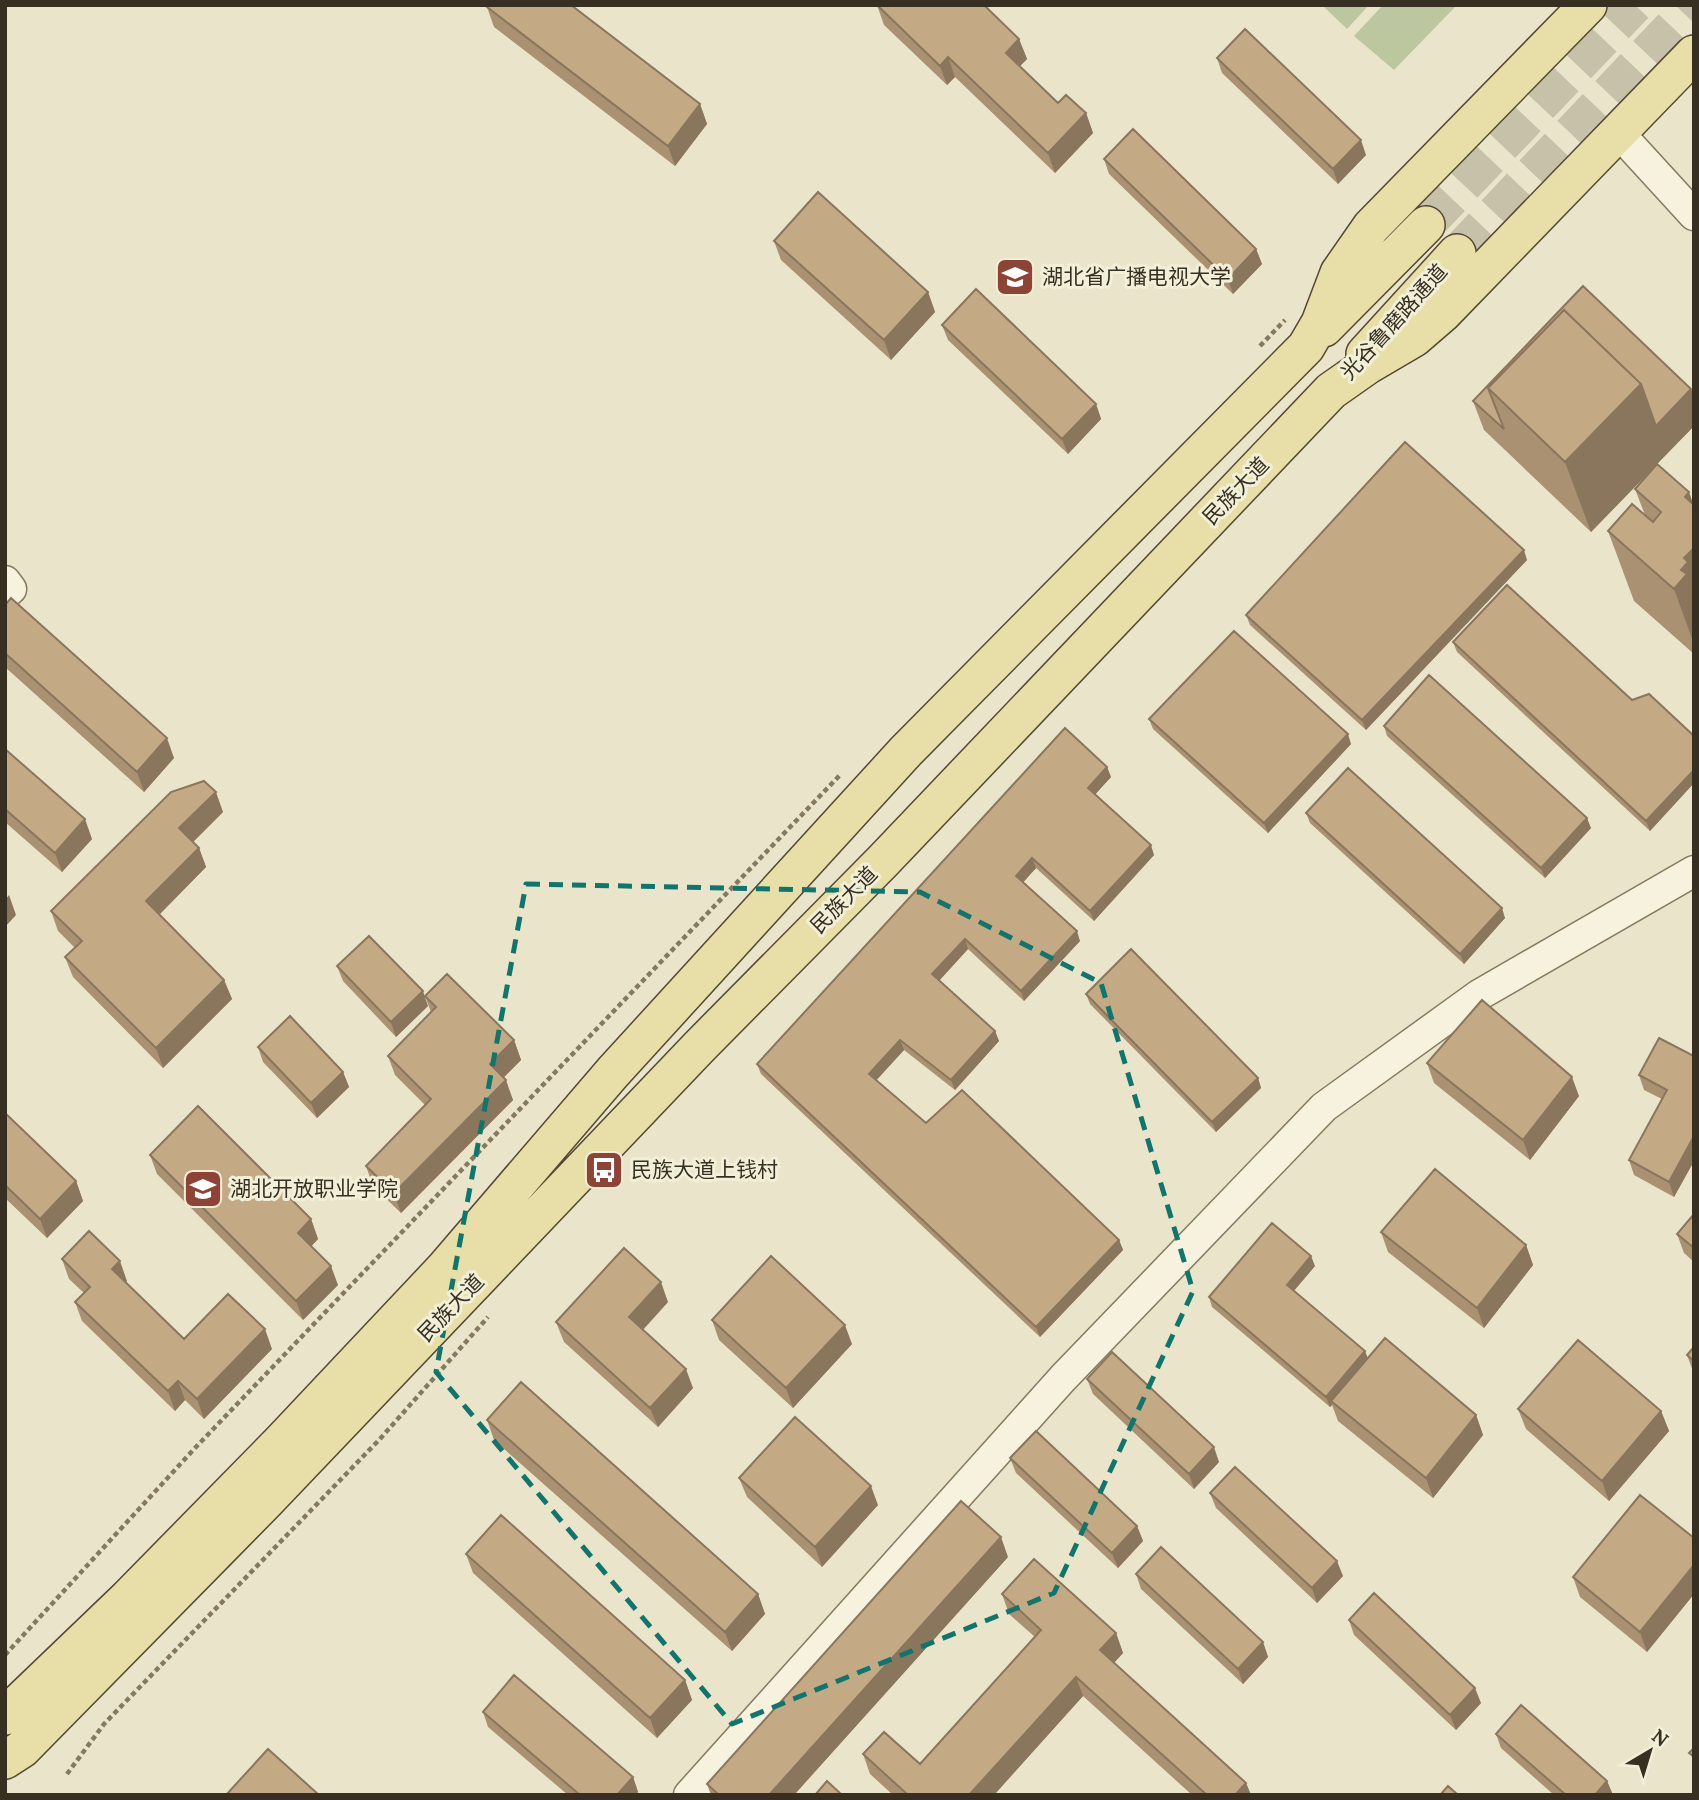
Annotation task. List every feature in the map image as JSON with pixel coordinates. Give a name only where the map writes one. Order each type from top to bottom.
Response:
[{"type":"main road","name":"民族大道","points":[[5,1716],[138,1588],[434,1279],[613,1072],[905,751],[1306,347],[1320,323],[1339,273],[1371,227],[1588,5]]},
{"type":"main road","name":"民族大道","points":[[5,1760],[22,1749],[266,1501],[1331,391],[1414,338],[1443,313],[1694,54]]},
{"type":"main road","name":"光谷鲁磨路通道","points":[[1306,347],[1426,225]]},
{"type":"main road","name":"光谷鲁磨路通道","points":[[1331,391],[1457,253]]},
{"type":"street","points":[[1618,132],[1694,215]]},
{"type":"street","points":[[5,581],[11,589],[5,594]]},
{"type":"street","points":[[689,1795],[1063,1378],[1324,1107],[1479,995],[1694,871]]},
{"type":"path","points":[[1255,352],[1292,312]]},
{"type":"path","points":[[5,1655],[204,1438],[843,771]]},
{"type":"path","points":[[67,1774],[104,1724],[379,1440],[494,1310]]},
{"type":"highlighted area","points":[[526,884],[920,892],[1101,983],[1193,1291],[1054,1593],[732,1724],[436,1372]]},
{"type":"green space","points":[[1322,5],[1369,5],[1347,29]]},
{"type":"green space","points":[[1383,5],[1457,5],[1394,70],[1354,36]]},
{"type":"building","points":[[571,5],[700,104],[668,146],[487,7]]},
{"type":"building","points":[[877,5],[984,5],[1019,39],[1006,53],[1058,103],[1066,95],[1086,113],[1048,153],[948,57],[940,66]]},
{"type":"building","points":[[1245,29],[1361,140],[1333,169],[1217,58]]},
{"type":"building","points":[[1133,129],[1256,249],[1228,279],[1104,159]]},
{"type":"building","points":[[818,192],[928,292],[884,340],[774,241]]},
{"type":"building","points":[[1583,286],[1691,389],[1656,426],[1641,384],[1564,310],[1488,388],[1504,429],[1473,401]]},
{"type":"building","points":[[976,289],[1096,404],[1062,439],[942,325]]},
{"type":"building","points":[[1564,310],[1641,384],[1565,462],[1488,388]]},
{"type":"building","points":[[1405,442],[1524,550],[1362,720],[1246,615]]},
{"type":"building","points":[[1657,464],[1689,492],[1685,497],[1694,505],[1694,552],[1692,550],[1684,558],[1688,562],[1681,570],[1687,574],[1674,589],[1608,531],[1632,504],[1653,522],[1661,512],[1635,489]]},
{"type":"building","points":[[1507,585],[1632,700],[1649,694],[1694,736],[1694,770],[1646,821],[1453,642]]},
{"type":"building","points":[[11,598],[167,738],[137,772],[5,653],[5,605]]},
{"type":"building","points":[[1234,631],[1348,734],[1264,823],[1149,719]]},
{"type":"building","points":[[1429,675],[1587,818],[1541,868],[1384,726]]},
{"type":"building","points":[[1065,728],[1107,767],[1088,788],[1151,845],[1090,911],[1032,858],[1016,876],[1077,931],[1021,991],[965,939],[932,974],[995,1031],[951,1080],[900,1040],[869,1074],[926,1123],[962,1090],[1119,1240],[1036,1327],[757,1064]]},
{"type":"building","points":[[5,749],[85,819],[55,853],[5,809]]},
{"type":"building","points":[[1348,768],[1502,908],[1460,954],[1306,813]]},
{"type":"building","points":[[204,781],[216,792],[179,828],[199,848],[146,901],[224,980],[156,1048],[65,957],[82,941],[51,911],[171,792]]},
{"type":"building","points":[[369,936],[423,991],[391,1022],[337,966]]},
{"type":"building","points":[[1131,949],[1258,1078],[1212,1122],[1086,994]]},
{"type":"building","points":[[447,974],[514,1040],[490,1064],[506,1080],[394,1193],[366,1166],[431,1099],[388,1056],[436,1007],[425,996]]},
{"type":"building","points":[[1482,1000],[1572,1077],[1523,1140],[1427,1063]]},
{"type":"building","points":[[290,1016],[343,1072],[311,1103],[258,1047]]},
{"type":"building","points":[[1659,1038],[1694,1056],[1694,1136],[1669,1182],[1629,1160],[1667,1090],[1639,1075]]},
{"type":"building","points":[[198,1106],[311,1219],[298,1233],[331,1266],[296,1301],[150,1155]]},
{"type":"building","points":[[5,1113],[76,1181],[40,1219],[5,1185]]},
{"type":"building","points":[[1435,1169],[1526,1245],[1477,1308],[1381,1232]]},
{"type":"building","points":[[1694,1214],[1694,1248],[1677,1234]]},
{"type":"building","points":[[1272,1223],[1311,1256],[1287,1285],[1365,1351],[1326,1397],[1209,1297]]},
{"type":"building","points":[[89,1231],[120,1261],[112,1269],[184,1339],[228,1294],[265,1329],[197,1399],[178,1381],[168,1391],[75,1302],[90,1287],[62,1259]]},
{"type":"building","points":[[624,1248],[661,1282],[629,1317],[686,1369],[650,1408],[556,1322]]},
{"type":"building","points":[[771,1256],[845,1325],[786,1388],[712,1320]]},
{"type":"building","points":[[1385,1338],[1476,1415],[1426,1478],[1331,1401]]},
{"type":"building","points":[[1578,1340],[1661,1411],[1602,1481],[1518,1409]]},
{"type":"building","points":[[1694,1347],[1694,1361],[1687,1355]]},
{"type":"building","points":[[1112,1352],[1214,1447],[1189,1474],[1087,1379]]},
{"type":"building","points":[[521,1382],[758,1594],[725,1632],[487,1420]]},
{"type":"building","points":[[795,1417],[871,1486],[815,1547],[739,1478]]},
{"type":"building","points":[[1036,1431],[1137,1526],[1112,1553],[1010,1458]]},
{"type":"building","points":[[1235,1467],[1337,1561],[1312,1588],[1210,1493]]},
{"type":"building","points":[[1640,1495],[1694,1538],[1694,1565],[1640,1632],[1573,1577]]},
{"type":"building","points":[[961,1501],[1001,1537],[769,1795],[719,1795],[707,1784]]},
{"type":"building","points":[[501,1515],[685,1680],[650,1718],[466,1554]]},
{"type":"building","points":[[1161,1547],[1263,1642],[1238,1669],[1136,1574]]},
{"type":"building","points":[[1034,1559],[1116,1633],[1100,1650],[1246,1783],[1235,1795],[1207,1795],[1076,1677],[969,1795],[908,1795],[863,1754],[884,1732],[920,1764],[1041,1630],[1002,1594]]},
{"type":"building","points":[[1374,1593],[1475,1688],[1450,1715],[1349,1620]]},
{"type":"building","points":[[514,1675],[633,1777],[617,1795],[580,1795],[483,1712]]},
{"type":"building","points":[[1521,1705],[1607,1781],[1595,1795],[1566,1795],[1496,1734]]},
{"type":"building","points":[[268,1749],[319,1795],[226,1795]]},
{"type":"building","points":[[827,1781],[842,1795],[815,1795]]},
{"type":"building","points":[[1448,1786],[1458,1795],[1440,1795]]},
{"type":"tunnel","points":[[1426,225],[1635,5]]},
{"type":"tunnel","points":[[1457,253],[1693,5]]},
{"type":"place","name":"湖北省广播电视大学","points":[[1015,277]]},
{"type":"place","name":"民族大道上钱村","points":[[604,1170]]},
{"type":"place","name":"湖北开放职业学院","points":[[203,1189]]}]
